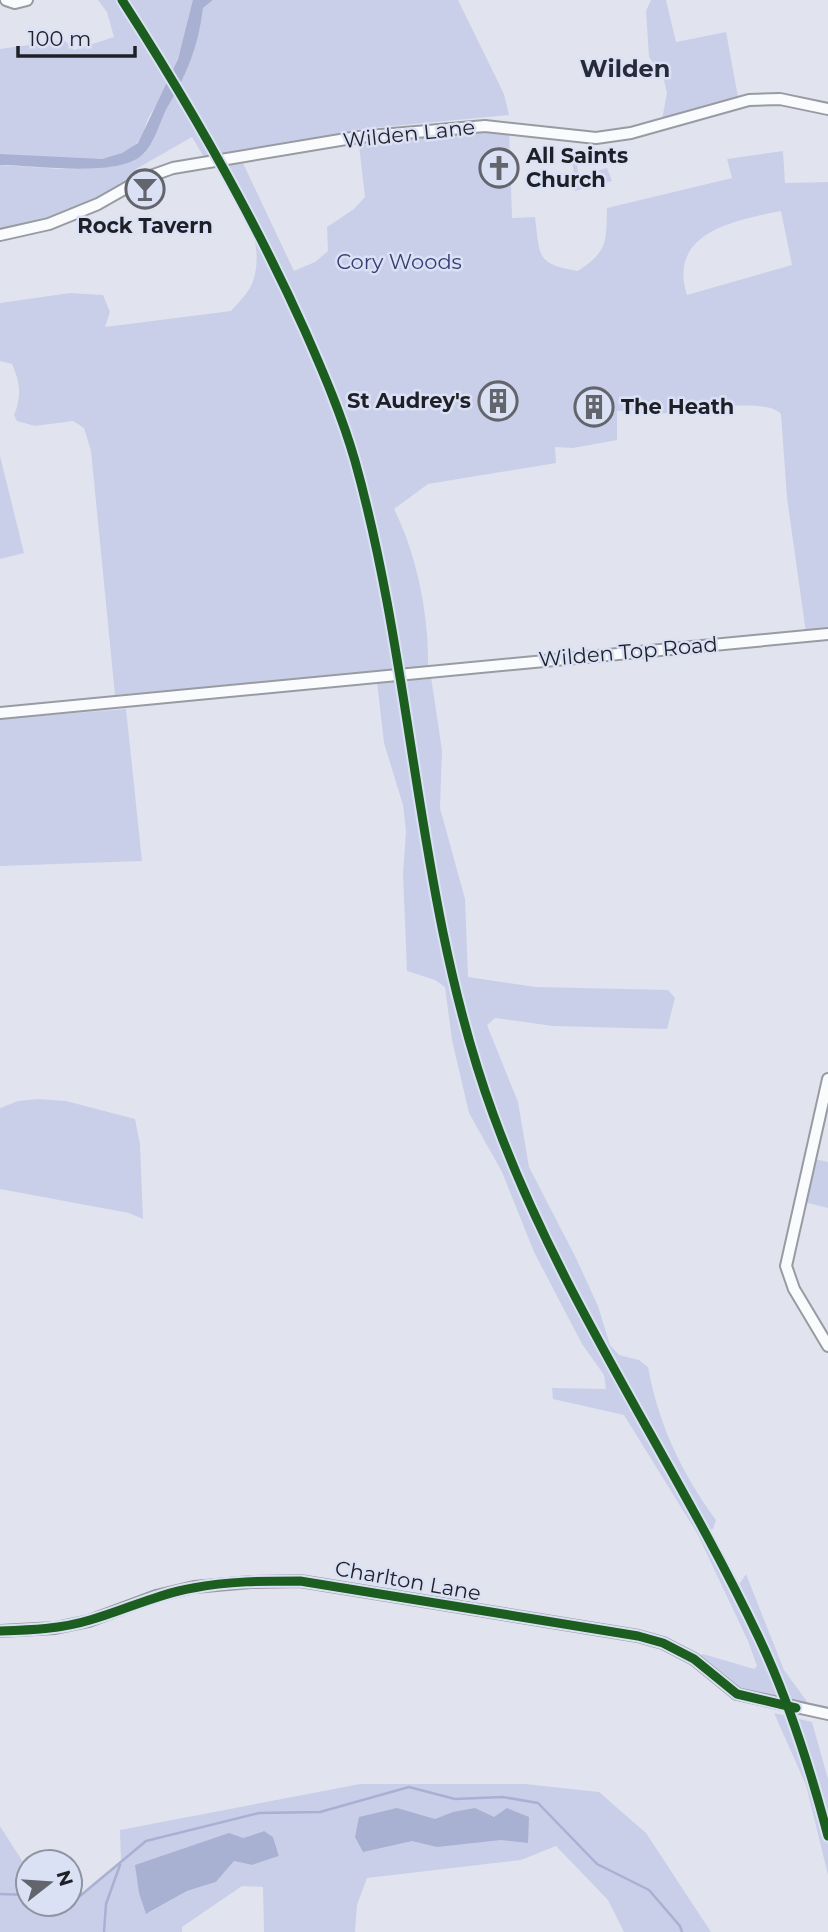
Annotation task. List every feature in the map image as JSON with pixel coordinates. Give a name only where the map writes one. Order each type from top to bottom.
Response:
[{"type":"street","points":[[6,0],[15,4],[27,0]]},
{"type":"street","name":"Wilden Lane","points":[[0,235],[61,219],[164,171],[358,137],[485,126],[596,138],[631,133],[749,100],[780,99],[828,109]]},
{"type":"street","name":"Wilden Top Road","points":[[0,713],[828,634]]},
{"type":"street","points":[[828,1079],[786,1266],[794,1289],[828,1346]]},
{"type":"street","name":"Charlton Lane","points":[[0,1631],[55,1628],[89,1621],[156,1596],[194,1587],[300,1581],[638,1636],[663,1643],[694,1659],[737,1694],[828,1714]]},
{"type":"green space","points":[[98,0],[194,0],[172,74],[139,141],[123,153],[90,160],[52,160],[0,154],[0,49],[64,40],[74,50],[114,37],[107,12]]},
{"type":"green space","points":[[213,0],[458,0],[504,94],[509,115],[361,129],[205,159],[192,137],[136,169],[142,179],[98,204],[0,235],[0,165],[61,169],[142,155],[188,64],[203,8]]},
{"type":"green space","points":[[651,0],[666,0],[676,42],[726,32],[739,102],[661,125],[667,93],[663,76],[649,57],[646,11]]},
{"type":"green space","name":"Cory Woods","points":[[509,127],[512,218],[535,217],[543,256],[554,265],[578,271],[600,252],[605,238],[607,208],[732,178],[727,159],[783,151],[785,183],[828,182],[828,632],[806,633],[787,498],[781,414],[759,406],[653,415],[652,409],[617,411],[617,440],[573,448],[555,447],[556,463],[428,484],[394,509],[409,546],[420,586],[428,666],[373,675],[115,695],[91,451],[84,428],[73,421],[35,426],[17,421],[14,415],[19,396],[17,377],[12,364],[0,361],[0,303],[70,293],[103,295],[110,312],[105,327],[231,311],[252,284],[256,253],[254,237],[243,207],[220,165],[241,159],[294,271],[315,262],[328,251],[327,227],[354,209],[365,197],[358,137]],"holes":[[[781,211],[792,265],[687,295],[683,274],[687,257],[696,243],[710,233],[745,219]]]},
{"type":"green space","points":[[572,155],[575,155],[579,176],[607,168],[612,181],[575,191]]},
{"type":"green space","points":[[0,456],[24,553],[0,559]]},
{"type":"green space","points":[[431,677],[442,750],[440,808],[465,899],[468,977],[536,987],[668,990],[675,998],[667,1029],[553,1026],[495,1018],[487,1025],[518,1102],[529,1167],[598,1306],[610,1345],[619,1355],[639,1360],[648,1367],[658,1408],[673,1447],[692,1485],[716,1520],[713,1529],[704,1531],[735,1591],[746,1574],[784,1670],[811,1707],[747,1695],[696,1658],[703,1654],[754,1669],[757,1666],[697,1533],[624,1415],[553,1399],[552,1388],[606,1389],[604,1375],[582,1344],[534,1252],[502,1172],[469,1113],[452,1040],[445,987],[435,980],[407,971],[403,874],[406,831],[403,805],[384,743],[377,682]]},
{"type":"green space","points":[[126,709],[142,861],[0,866],[0,719]]},
{"type":"green space","points":[[18,1101],[66,1101],[135,1119],[140,1144],[143,1219],[129,1213],[0,1189],[0,1108]]},
{"type":"green space","points":[[815,1159],[828,1162],[828,1208],[804,1202]]},
{"type":"green space","points":[[774,1713],[812,1722],[828,1779],[828,1875],[806,1785]]},
{"type":"green space","points":[[360,1784],[525,1784],[599,1792],[646,1833],[711,1932],[624,1932],[608,1900],[556,1846],[521,1860],[367,1878],[357,1905],[355,1932],[264,1932],[263,1887],[242,1886],[182,1927],[182,1932],[0,1932],[0,1826],[14,1848],[14,1918],[84,1918],[84,1893],[121,1862],[120,1830]],"holes":[[[263,1831],[273,1837],[279,1856],[252,1865],[234,1861],[216,1882],[187,1891],[147,1914],[243,1838]]]},
{"type":"shaded area","points":[[193,0],[213,0],[203,8],[195,47],[186,72],[154,139],[142,155],[130,162],[95,168],[0,165],[0,154],[102,159],[122,153],[138,143],[178,59]]},
{"type":"shaded area","points":[[397,1808],[435,1819],[475,1808],[494,1817],[507,1808],[529,1817],[528,1843],[501,1840],[437,1847],[412,1841],[363,1852],[355,1837],[359,1817]]},
{"type":"shaded area","points":[[264,1831],[273,1837],[279,1856],[252,1865],[234,1861],[216,1882],[187,1891],[146,1914],[139,1893],[135,1865],[229,1833],[243,1838]]},
{"type":"waterway","points":[[84,1893],[146,1841],[259,1813],[320,1812],[409,1787],[455,1799],[503,1797],[538,1803],[597,1864],[649,1890],[680,1926],[682,1932]]},
{"type":"waterway","points":[[104,1932],[106,1904],[120,1865]]},
{"type":"waterway","points":[[0,1894],[14,1894]]},
{"type":"cycle path","points":[[122,0],[197,121],[242,204],[285,288],[326,379],[355,461],[375,542],[447,953],[467,1034],[493,1114],[551,1249],[759,1638],[798,1735],[828,1836]]},
{"type":"cycle path","points":[[0,1631],[79,1623],[167,1594],[206,1586],[300,1581],[638,1636],[663,1643],[694,1659],[737,1694],[796,1708]]},
{"type":"place","name":"All Saints Church","points":[[499,168]]},
{"type":"place","name":"Rock Tavern","points":[[145,189]]},
{"type":"place","name":"St Audrey's","points":[[498,401]]},
{"type":"place","name":"The Heath","points":[[594,407]]},
{"type":"district","name":"Wilden","points":[[625,69]]}]
